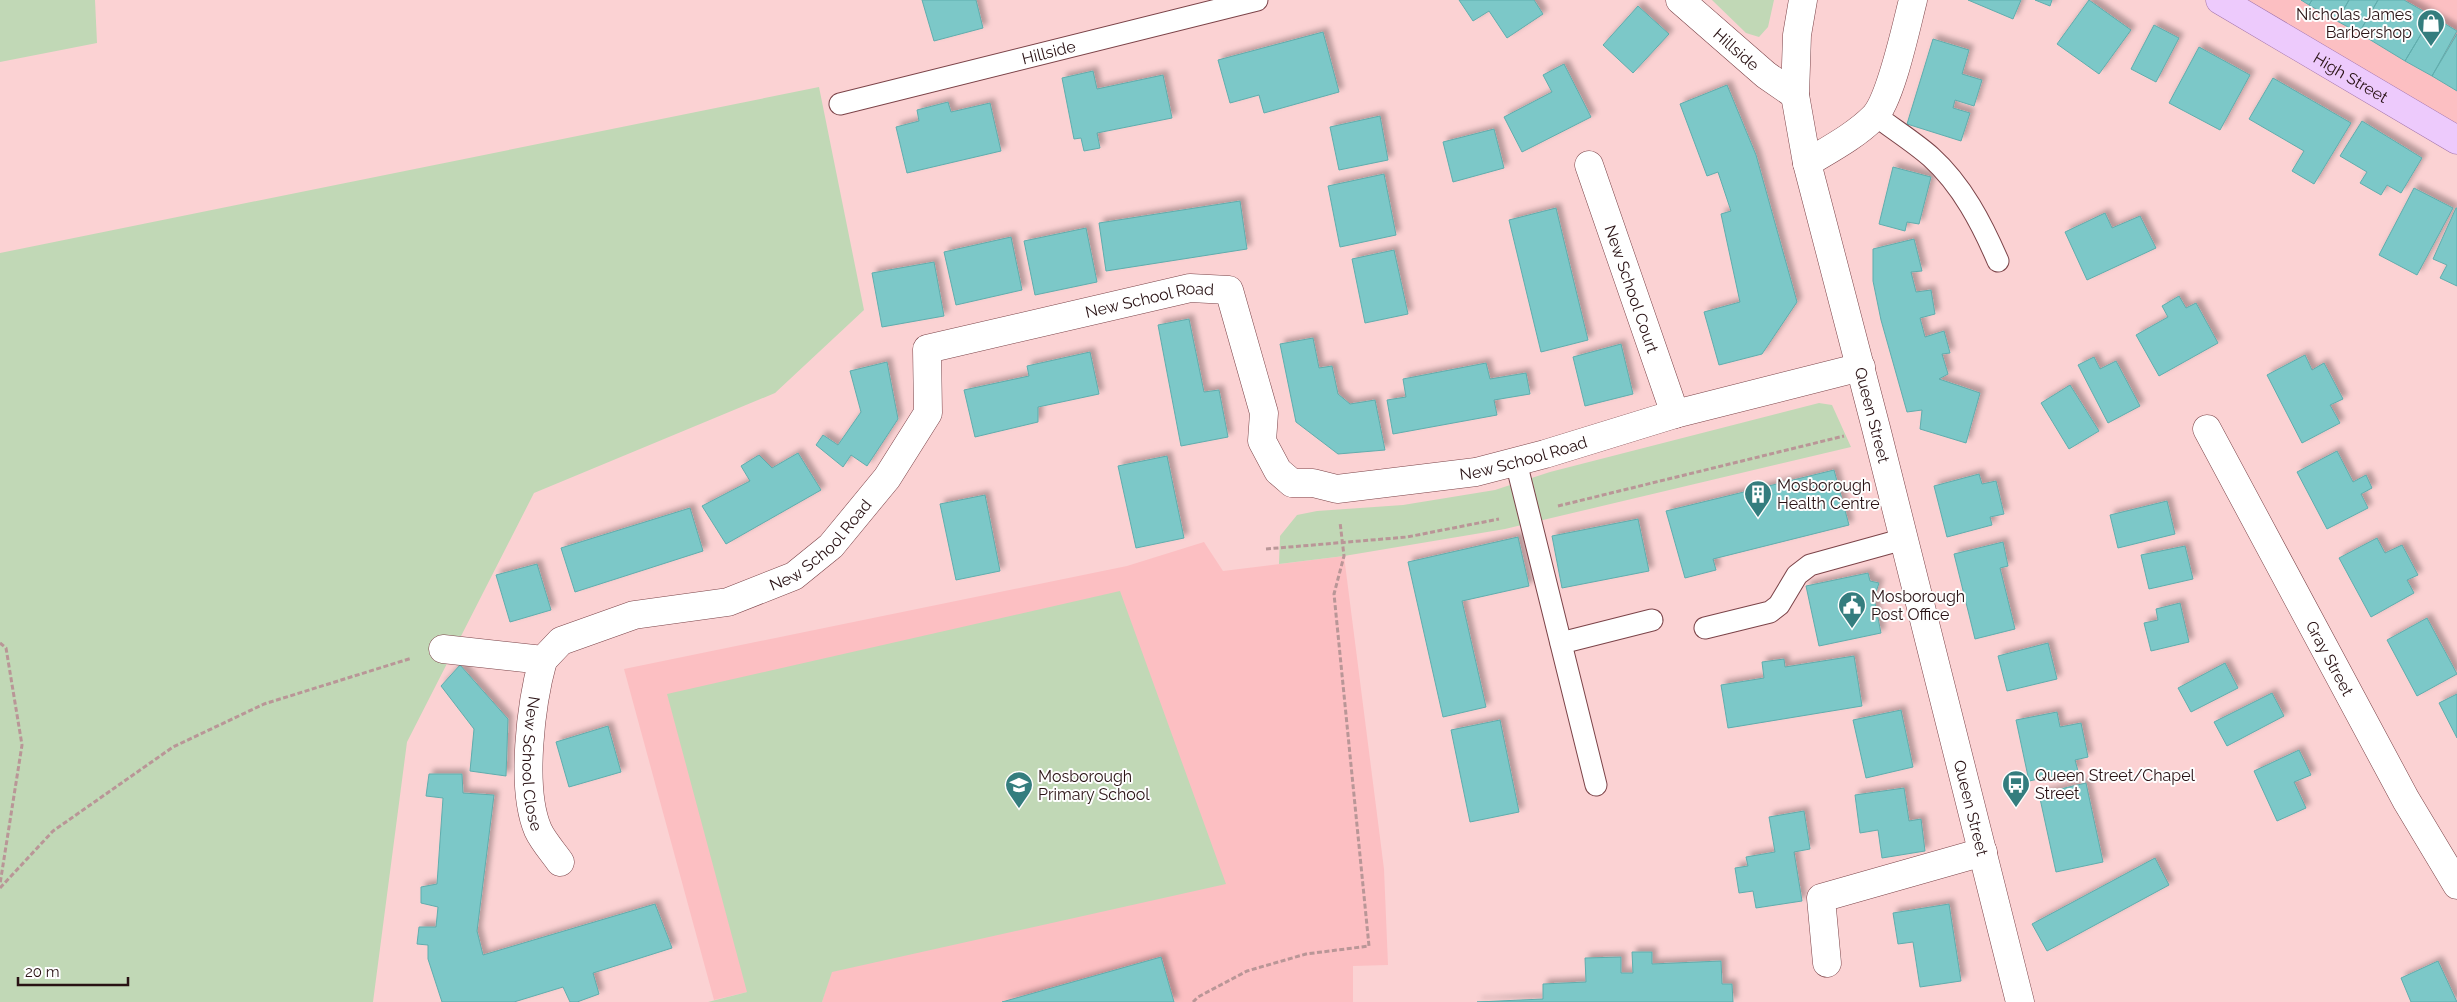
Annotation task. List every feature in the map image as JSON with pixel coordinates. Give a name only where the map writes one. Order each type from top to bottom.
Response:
[{"type":"main road","name":"High Street","points":[[2220,0],[2457,140]]},
{"type":"street","name":"Hillside","points":[[1680,0],[1766,75],[1795,95]]},
{"type":"street","name":"Queen Street","points":[[1803,0],[1797,35],[1795,95],[1807,163],[1904,538],[2020,1002]]},
{"type":"street","points":[[1807,163],[1849,137],[1875,116],[1890,83],[1913,0]]},
{"type":"street","name":"New School Court","points":[[1589,165],[1675,414]]},
{"type":"street","name":"New School Road","points":[[543,660],[561,641],[634,615],[728,602],[794,576],[831,546],[887,478],[928,413],[927,349],[1190,288],[1230,290],[1264,413],[1262,441],[1278,472],[1292,483],[1313,483],[1338,489],[1476,472],[1516,462],[1675,414],[1860,367]]},
{"type":"street","name":"Gray Street","points":[[2207,428],[2406,800],[2457,885]]},
{"type":"street","points":[[444,649],[543,660]]},
{"type":"street","name":"New School Close","points":[[543,660],[534,690],[529,778],[538,831],[560,862]]},
{"type":"street","points":[[1827,964],[1821,898],[1983,852]]},
{"type":"lane","name":"Hillside","points":[[840,104],[1257,0]]},
{"type":"lane","points":[[1875,116],[1931,157],[1955,183],[1982,224],[1998,261]]},
{"type":"lane","points":[[1516,462],[1596,785]]},
{"type":"lane","points":[[1705,628],[1770,612],[1779,605],[1797,575],[1810,564],[1904,538]]},
{"type":"lane","points":[[1561,643],[1652,620]]},
{"type":"path","points":[[1266,549],[1407,537],[1529,513],[1876,428]]},
{"type":"path","points":[[1193,1002],[1198,997],[1247,971],[1306,954],[1369,946],[1334,594],[1344,556]]},
{"type":"path","points":[[0,643],[6,648],[22,744],[0,884]]},
{"type":"path","points":[[0,888],[52,831],[173,748],[264,704],[444,649]]},
{"type":"shaded area","points":[[2220,0],[2457,0],[2457,140]]},
{"type":"shaded area","name":"Mosborough Primary School","points":[[1204,542],[1223,571],[1344,556],[1384,869],[1388,965],[1353,966],[1353,1002],[822,1002],[831,972],[714,1000],[624,669],[1127,566]]},
{"type":"green space","points":[[0,0],[95,0],[97,43],[0,62]]},
{"type":"green space","points":[[1712,0],[1774,0],[1768,27],[1759,37],[1746,33]]},
{"type":"green space","points":[[819,87],[864,310],[775,393],[534,493],[407,742],[373,1002],[0,1002],[0,253]]},
{"type":"green space","points":[[1819,403],[1832,405],[1851,447],[1505,529],[1344,556],[1279,564],[1280,536],[1297,515],[1317,511],[1403,505],[1495,490],[1550,472]]},
{"type":"green space","points":[[1120,591],[1226,884],[832,972],[822,1002],[708,1002],[747,992],[667,694]]},
{"type":"building","points":[[922,0],[976,0],[983,28],[934,41]]},
{"type":"building","points":[[1459,0],[1534,0],[1543,14],[1507,38],[1489,11],[1473,21]]},
{"type":"building","points":[[1968,0],[2021,0],[2013,19]]},
{"type":"building","points":[[2035,0],[2052,0],[2050,6]]},
{"type":"building","points":[[2089,0],[2131,30],[2099,74],[2057,44]]},
{"type":"building","points":[[2301,0],[2312,0],[2309,5]]},
{"type":"building","points":[[2312,0],[2349,0],[2337,21],[2309,5]]},
{"type":"building","points":[[2349,0],[2378,0],[2359,33],[2337,21]]},
{"type":"building","points":[[2378,0],[2404,0],[2432,16],[2405,61],[2359,33]]},
{"type":"building","points":[[1638,6],[1669,34],[1633,73],[1603,45]]},
{"type":"building","name":"Nicholas James Barbershop","points":[[2432,16],[2457,31],[2432,76],[2405,61]]},
{"type":"building","points":[[2154,25],[2179,38],[2156,82],[2131,69]]},
{"type":"building","points":[[1323,32],[1339,92],[1264,113],[1259,95],[1230,103],[1218,60]]},
{"type":"building","points":[[2457,34],[2457,91],[2432,76]]},
{"type":"building","points":[[1933,39],[1969,50],[1962,74],[1982,80],[1974,106],[1955,100],[1953,108],[1970,113],[1961,141],[1907,124]]},
{"type":"building","points":[[2199,47],[2250,75],[2220,130],[2169,103]]},
{"type":"building","points":[[1564,64],[1591,117],[1522,152],[1504,117],[1552,92],[1543,75]]},
{"type":"building","points":[[1093,71],[1097,89],[1163,75],[1172,118],[1097,133],[1100,148],[1084,151],[1081,138],[1074,139],[1062,78]]},
{"type":"building","points":[[2273,78],[2351,123],[2314,184],[2292,171],[2304,151],[2249,119]]},
{"type":"building","points":[[1727,85],[1756,155],[1797,302],[1762,354],[1719,365],[1704,312],[1740,302],[1721,214],[1731,211],[1718,172],[1707,176],[1680,104]]},
{"type":"building","points":[[948,102],[951,112],[990,103],[1001,151],[907,173],[896,127],[919,121],[917,110]]},
{"type":"building","points":[[1380,116],[1388,160],[1339,170],[1330,127]]},
{"type":"building","points":[[2362,121],[2422,158],[2401,193],[2387,185],[2381,195],[2360,183],[2367,172],[2340,156]]},
{"type":"building","points":[[1494,129],[1504,168],[1453,182],[1443,142]]},
{"type":"building","points":[[1893,167],[1931,177],[1919,224],[1907,222],[1905,231],[1879,224]]},
{"type":"building","points":[[1384,174],[1396,235],[1340,247],[1328,186]]},
{"type":"building","points":[[2414,188],[2453,208],[2417,275],[2379,255]]},
{"type":"building","points":[[1240,201],[1247,249],[1106,271],[1099,223]]},
{"type":"building","points":[[1556,208],[1588,340],[1541,352],[1509,220]]},
{"type":"building","points":[[2456,208],[2457,286],[2440,278],[2447,265],[2433,259]]},
{"type":"building","points":[[2105,213],[2112,228],[2140,216],[2156,248],[2087,280],[2065,232]]},
{"type":"building","points":[[1086,228],[1097,282],[1035,295],[1024,241]]},
{"type":"building","points":[[1011,237],[1022,290],[956,305],[944,252]]},
{"type":"building","points":[[1914,239],[1922,271],[1911,272],[1916,292],[1931,290],[1935,314],[1920,318],[1925,337],[1944,331],[1950,353],[1942,354],[1948,374],[1939,379],[1980,393],[1966,443],[1920,429],[1922,410],[1907,412],[1881,320],[1873,281],[1873,249]]},
{"type":"building","points":[[1394,250],[1408,314],[1365,323],[1352,259]]},
{"type":"building","points":[[934,262],[944,316],[882,327],[872,273]]},
{"type":"building","points":[[2179,296],[2186,308],[2196,303],[2218,343],[2159,376],[2136,335],[2168,317],[2162,306]]},
{"type":"building","points":[[1189,319],[1204,392],[1219,390],[1228,437],[1181,446],[1158,325]]},
{"type":"building","points":[[1313,338],[1319,368],[1332,366],[1338,394],[1350,404],[1375,400],[1385,450],[1338,454],[1296,422],[1280,344]]},
{"type":"building","points":[[1621,344],[1633,394],[1585,406],[1573,357]]},
{"type":"building","points":[[1090,352],[1099,394],[1038,407],[1038,422],[975,437],[964,390],[1029,376],[1027,366]]},
{"type":"building","points":[[2305,355],[2312,370],[2324,363],[2343,399],[2330,405],[2340,423],[2302,443],[2267,375]]},
{"type":"building","points":[[2094,357],[2100,369],[2116,361],[2140,406],[2108,423],[2078,365]]},
{"type":"building","points":[[887,362],[898,419],[867,466],[851,455],[843,467],[816,445],[823,435],[838,445],[861,412],[850,371]]},
{"type":"building","points":[[1486,363],[1490,379],[1526,373],[1530,394],[1494,400],[1497,415],[1393,434],[1387,400],[1406,397],[1403,379]]},
{"type":"building","points":[[2070,385],[2099,431],[2069,449],[2041,403]]},
{"type":"building","points":[[2337,451],[2353,482],[2366,475],[2372,488],[2361,494],[2368,508],[2327,529],[2297,472]]},
{"type":"building","points":[[798,453],[821,490],[726,544],[702,506],[750,481],[741,466],[759,455],[772,468]]},
{"type":"building","points":[[1167,456],[1184,538],[1136,548],[1118,466]]},
{"type":"building","name":"Mosborough Health Centre","points":[[1834,470],[1849,525],[1713,559],[1716,570],[1685,578],[1666,511]]},
{"type":"building","points":[[1979,474],[1982,484],[1996,481],[2004,514],[1990,517],[1992,525],[1947,537],[1934,486]]},
{"type":"building","points":[[985,495],[1000,571],[956,580],[940,504]]},
{"type":"building","points":[[2167,501],[2175,534],[2118,548],[2110,515]]},
{"type":"building","points":[[690,508],[703,551],[575,592],[561,548]]},
{"type":"building","points":[[1638,519],[1649,571],[1562,588],[1552,536]]},
{"type":"building","points":[[1518,537],[1529,586],[1462,601],[1486,707],[1443,717],[1408,562]]},
{"type":"building","points":[[2377,538],[2385,553],[2402,545],[2418,575],[2407,580],[2414,593],[2371,617],[2339,558]]},
{"type":"building","points":[[2003,542],[2008,566],[2000,568],[2015,629],[1975,639],[1954,554]]},
{"type":"building","points":[[2185,546],[2193,579],[2149,589],[2141,555]]},
{"type":"building","points":[[537,564],[551,610],[510,622],[496,575]]},
{"type":"building","points":[[1868,573],[1870,581],[1879,583],[1874,598],[1881,633],[1819,646],[1806,586]]},
{"type":"building","points":[[2180,603],[2189,642],[2151,651],[2144,623],[2158,620],[2156,609]]},
{"type":"building","points":[[2427,618],[2457,674],[2417,696],[2387,640]]},
{"type":"building","points":[[2048,643],[2057,679],[2007,691],[1998,656]]},
{"type":"building","points":[[1854,656],[1862,706],[1728,728],[1721,685],[1764,678],[1762,662],[1784,659],[1785,667]]},
{"type":"building","points":[[2225,663],[2238,688],[2191,712],[2178,688]]},
{"type":"building","points":[[460,665],[508,719],[506,776],[470,771],[474,729],[441,686]]},
{"type":"building","points":[[2272,693],[2284,716],[2227,746],[2214,722]]},
{"type":"building","points":[[2457,694],[2457,738],[2439,703]]},
{"type":"building","points":[[1901,710],[1913,767],[1866,778],[1853,720]]},
{"type":"building","points":[[2057,712],[2060,727],[2081,723],[2088,757],[2075,760],[2078,771],[2029,781],[2016,720]]},
{"type":"building","points":[[1500,720],[1519,812],[1470,822],[1451,730]]},
{"type":"building","points":[[608,726],[621,772],[569,787],[556,742]]},
{"type":"building","points":[[2299,750],[2311,775],[2294,782],[2306,808],[2277,821],[2254,771]]},
{"type":"building","points":[[429,774],[462,774],[463,793],[494,795],[477,931],[483,955],[655,904],[672,948],[593,973],[599,994],[577,1002],[570,1002],[563,987],[514,1002],[442,1002],[428,959],[428,945],[417,944],[419,927],[436,927],[438,907],[421,903],[421,887],[437,884],[443,798],[426,796]]},
{"type":"building","points":[[2086,783],[2103,862],[2056,872],[2039,794]]},
{"type":"building","points":[[1904,788],[1909,821],[1921,819],[1925,851],[1882,858],[1878,830],[1860,833],[1855,795]]},
{"type":"building","points":[[1804,811],[1810,849],[1794,852],[1802,901],[1756,908],[1753,891],[1739,893],[1735,868],[1748,866],[1746,857],[1775,852],[1769,817]]},
{"type":"building","points":[[2155,858],[2169,885],[2047,951],[2032,924]]},
{"type":"building","points":[[1949,904],[1961,981],[1920,987],[1913,942],[1898,944],[1893,913]]},
{"type":"building","points":[[1632,952],[1652,952],[1652,964],[1721,961],[1722,984],[1732,984],[1733,1002],[1477,1002],[1543,999],[1543,984],[1586,982],[1585,958],[1621,957],[1621,973],[1633,973]]},
{"type":"building","points":[[1161,957],[1174,1002],[1002,1002]]},
{"type":"building","points":[[2438,961],[2457,1002],[2411,1002],[2401,978]]},
{"type":"place","name":"Nicholas James Barbershop","points":[[2431,47]]},
{"type":"place","name":"Mosborough Health Centre","points":[[1758,518]]},
{"type":"place","name":"Mosborough Post Office","points":[[1852,629]]},
{"type":"place","name":"Queen Street/Chapel Street","points":[[2016,808]]},
{"type":"place","name":"Mosborough Primary School","points":[[1019,809]]}]
